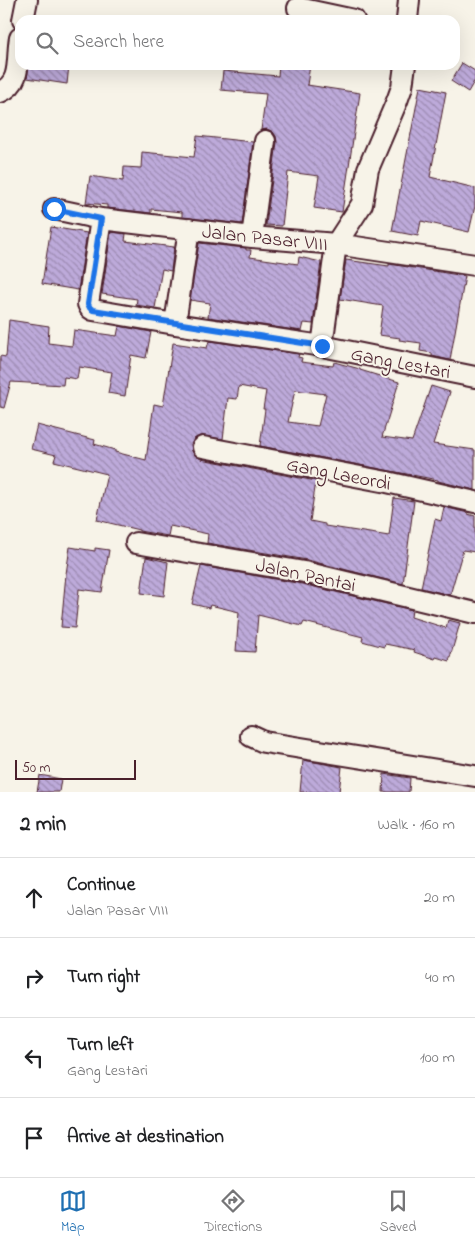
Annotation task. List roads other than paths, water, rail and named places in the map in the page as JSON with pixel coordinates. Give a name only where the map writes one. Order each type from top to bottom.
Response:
[{"type":"street","points":[[24,15],[27,0]]},
{"type":"street","points":[[408,15],[410,0]]},
{"type":"street","points":[[298,8],[331,15]]},
{"type":"street","points":[[0,92],[13,82],[17,70]]},
{"type":"street","points":[[322,346],[336,244],[362,204],[368,169],[397,101],[402,87],[404,70]]},
{"type":"street","points":[[252,237],[265,141]]},
{"type":"street","name":"Jalan Pasar VIII","points":[[54,209],[101,219],[252,237],[336,244],[475,265]]},
{"type":"street","name":"Gang Lestari","points":[[101,219],[88,304],[93,310],[322,346],[475,376]]},
{"type":"street","points":[[175,324],[189,230]]},
{"type":"street","name":"Gang Laeordi","points":[[202,447],[386,482],[475,502]]},
{"type":"street","name":"Jalan Pantai","points":[[136,543],[304,572],[475,613]]},
{"type":"street","points":[[251,736],[264,742],[475,776]]}]
